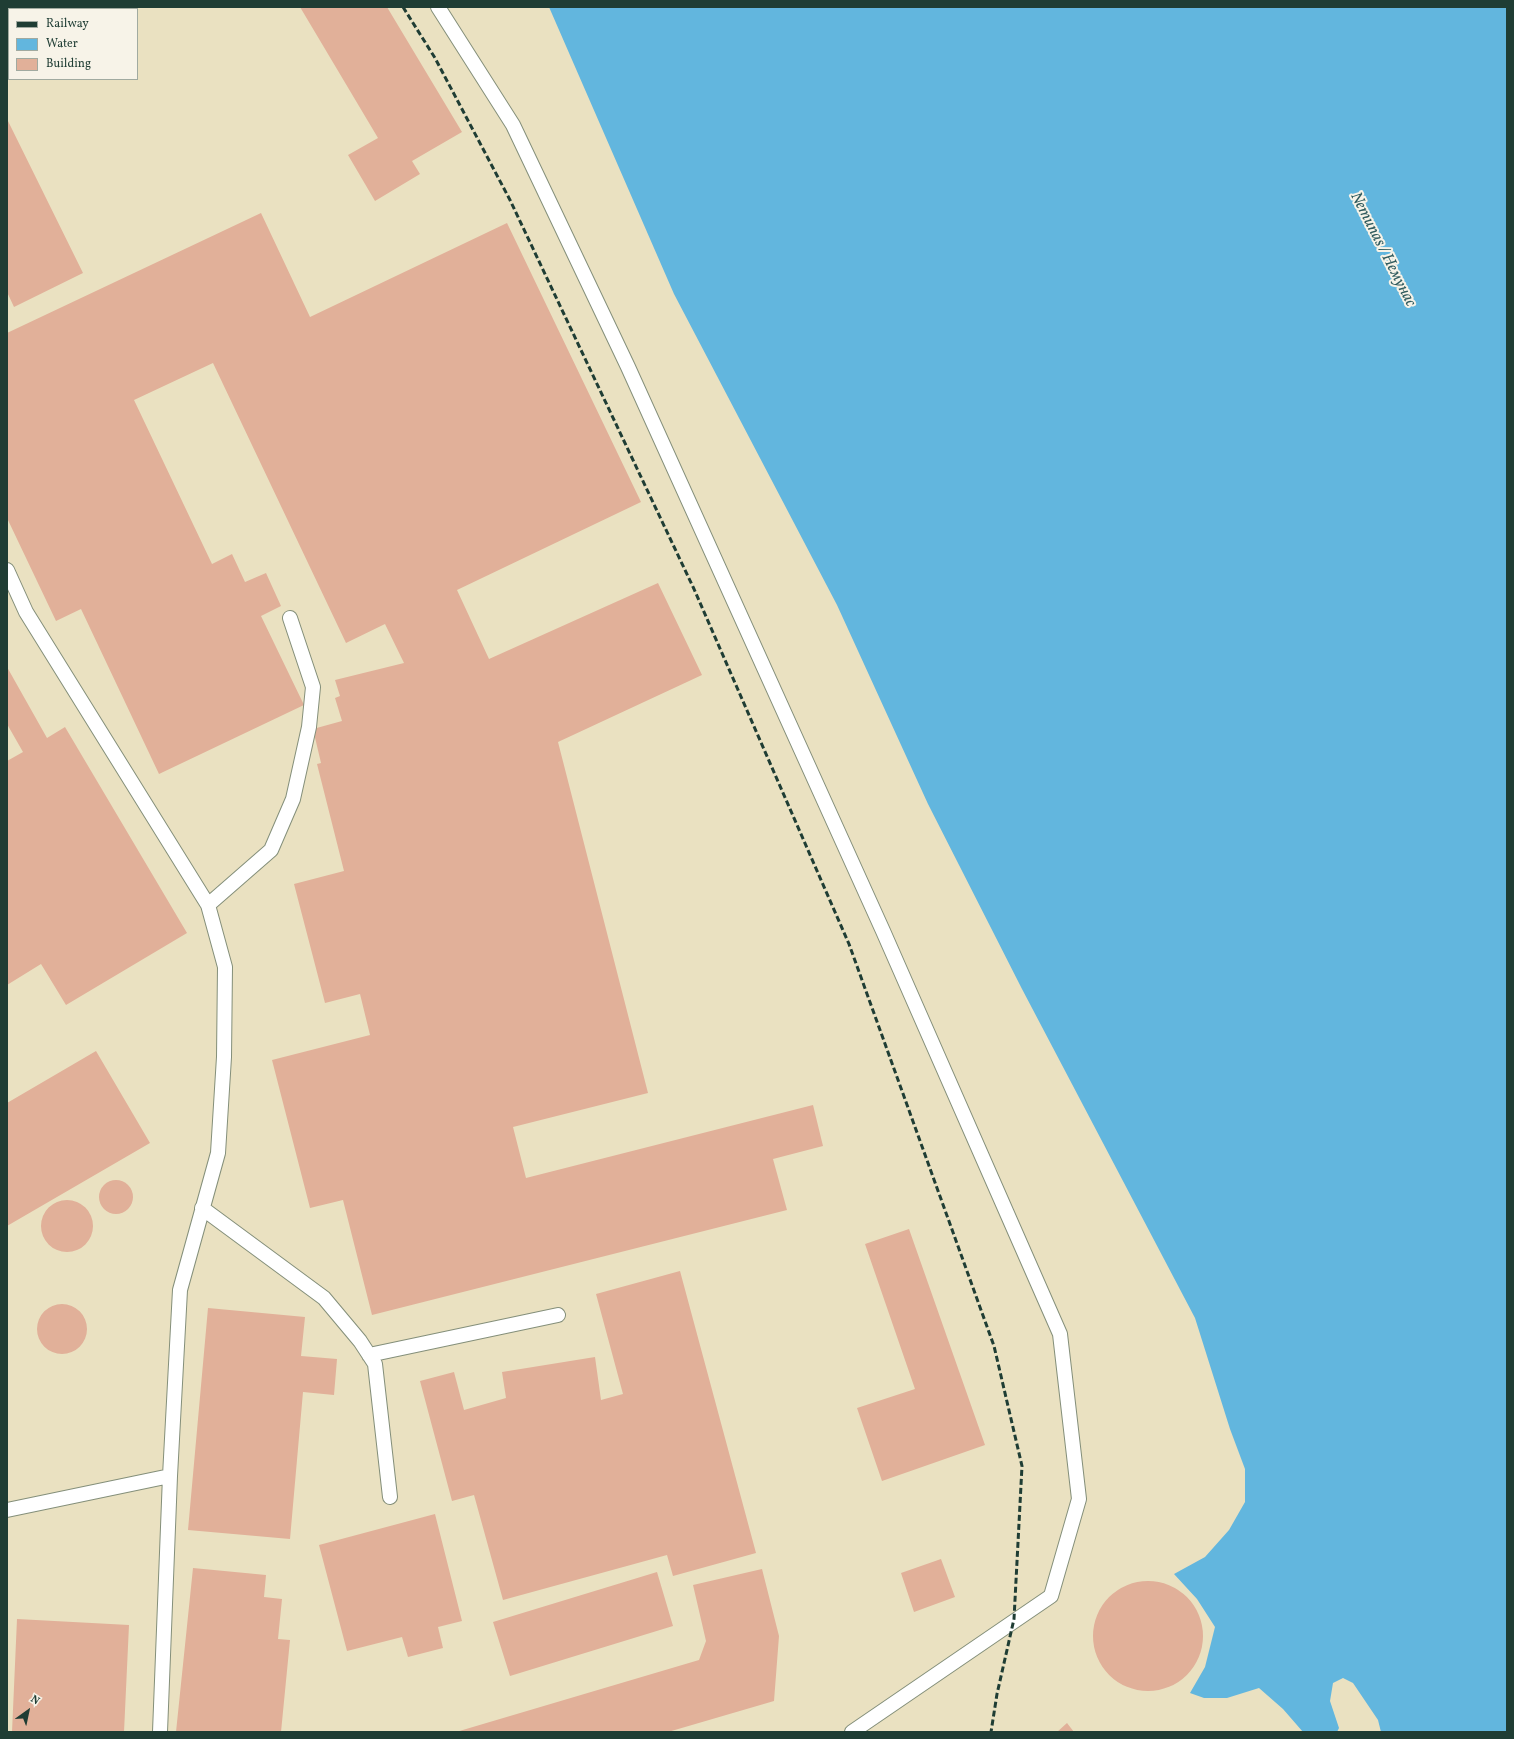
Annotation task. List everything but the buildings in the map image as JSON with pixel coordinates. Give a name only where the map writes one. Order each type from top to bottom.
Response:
[{"type":"lane","points":[[438,7],[513,125],[628,367],[883,931],[1060,1334],[1079,1499],[1051,1596],[852,1732]]},
{"type":"lane","points":[[7,570],[26,612],[208,905],[225,967],[224,1050],[218,1153],[180,1290],[170,1476],[160,1732]]},
{"type":"lane","points":[[208,905],[271,850],[293,799],[309,727],[313,687],[290,618]]},
{"type":"lane","points":[[202,1208],[324,1298],[360,1341],[375,1364],[390,1497]]},
{"type":"lane","points":[[369,1355],[558,1314]]},
{"type":"lane","points":[[7,1510],[170,1476]]},
{"type":"water","name":"Nemunas / Немунас","points":[[549,7],[1507,7],[1507,1732],[1381,1732],[1378,1720],[1353,1683],[1343,1678],[1333,1683],[1330,1701],[1339,1728],[1337,1732],[1303,1732],[1283,1709],[1259,1688],[1227,1698],[1204,1698],[1190,1693],[1205,1667],[1215,1627],[1197,1599],[1174,1574],[1205,1557],[1229,1530],[1245,1502],[1245,1469],[1230,1429],[1195,1318],[1022,989],[928,804],[837,605],[674,294]]},
{"type":"railway","points":[[403,7],[435,58],[510,200],[694,589],[849,944],[994,1346],[1022,1466],[1014,1619],[997,1694],[991,1732]]}]
